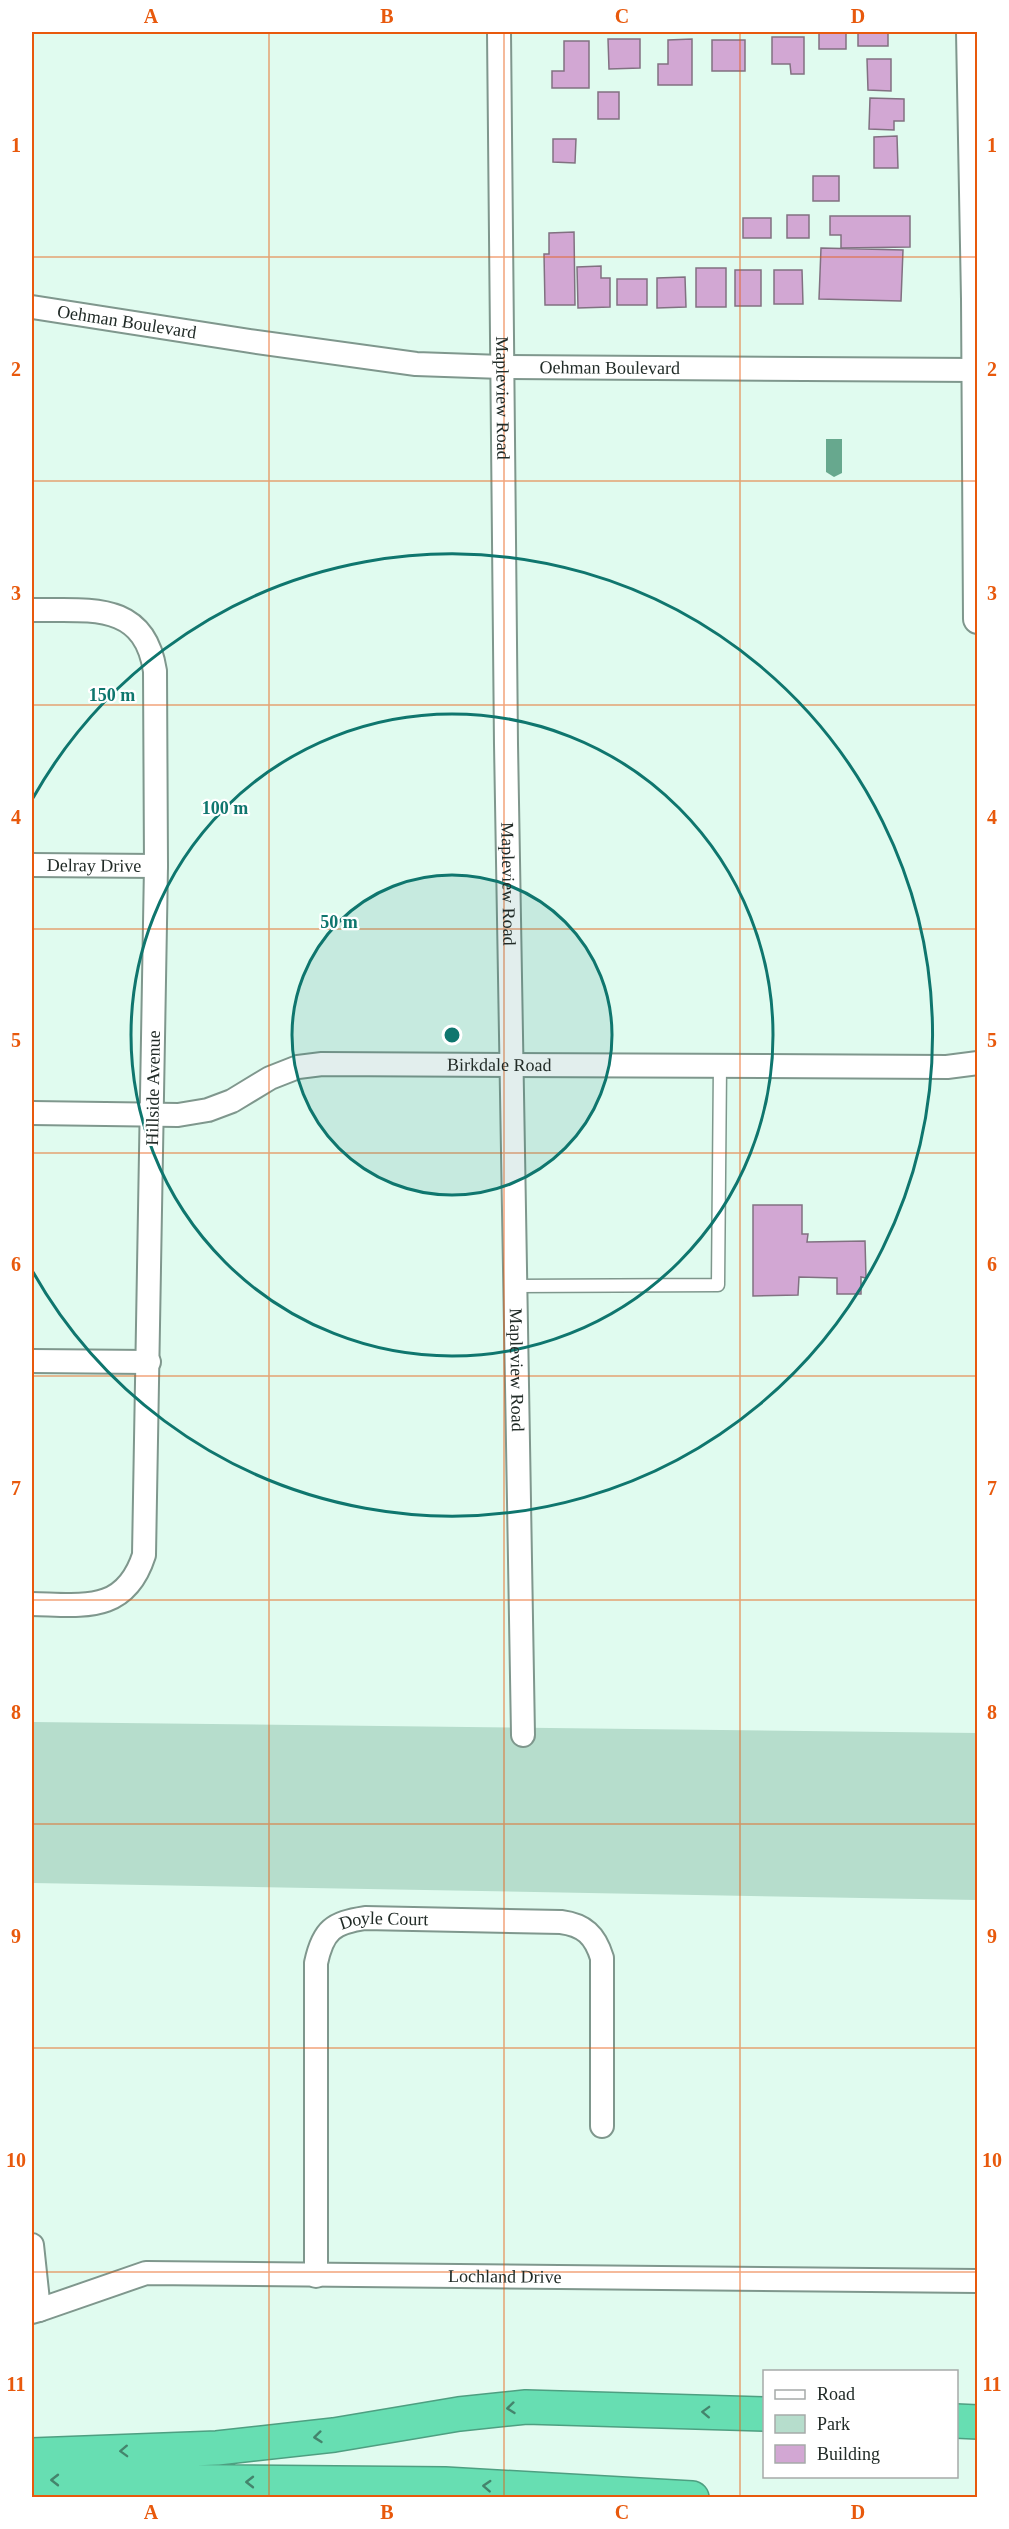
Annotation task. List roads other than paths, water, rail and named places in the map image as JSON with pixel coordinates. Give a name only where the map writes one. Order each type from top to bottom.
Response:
[{"type":"highway","points":[[32,2455],[217,2448],[334,2435],[459,2414],[526,2407],[763,2414]]},
{"type":"highway","points":[[958,2421],[978,2422]]},
{"type":"highway","points":[[32,2480],[445,2484],[692,2498]]},
{"type":"street","name":"Mapleview Road","points":[[500,32],[511,1065],[523,1735]]},
{"type":"street","points":[[973,36],[978,619]]},
{"type":"street","name":"Oehman Boulevard","points":[[32,307],[416,364],[502,367],[976,369]]},
{"type":"street","name":"Hillside Avenue","points":[[32,610],[97,611],[115,614],[132,623],[143,634],[152,651],[155,671],[156,866],[144,1555],[138,1573],[124,1591],[109,1600],[91,1605],[32,1604]]},
{"type":"street","name":"Delray Drive","points":[[32,865],[156,866]]},
{"type":"street","name":"Birkdale Road","points":[[32,1113],[178,1115],[208,1110],[232,1101],[270,1078],[298,1067],[322,1064],[947,1068],[978,1063]]},
{"type":"street","points":[[32,1361],[149,1362]]},
{"type":"street","name":"Doyle Court","points":[[316,2276],[316,1962],[320,1943],[331,1930],[347,1921],[365,1918],[561,1922],[584,1928],[598,1944],[602,1958],[602,2126]]},
{"type":"street","points":[[32,2245],[36,2307]]},
{"type":"street","name":"Lochland Drive","points":[[36,2307],[146,2273],[978,2281]]},
{"type":"lane","points":[[515,1286],[718,1285],[720,1066]]}]
